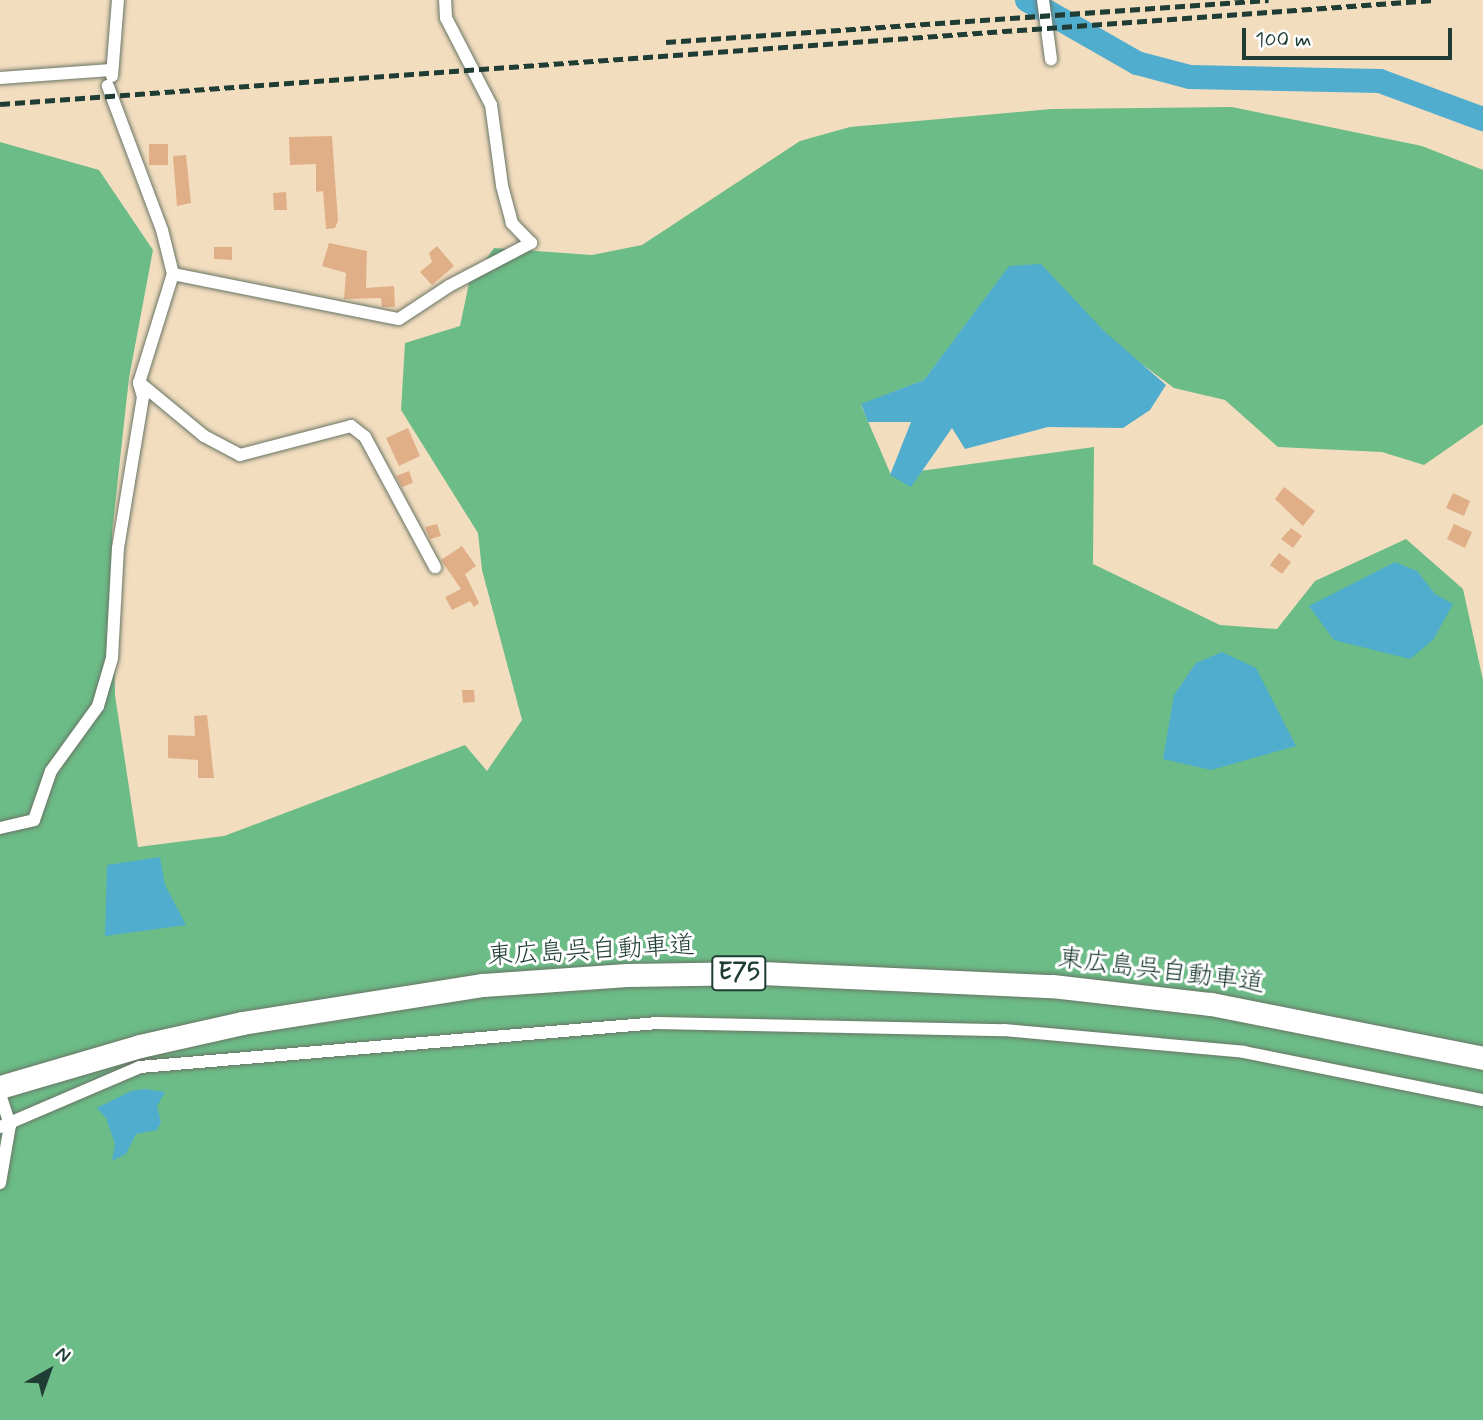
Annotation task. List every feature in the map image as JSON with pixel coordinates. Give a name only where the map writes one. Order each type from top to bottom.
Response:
[{"type":"highway","name":"東広島呉自動車道","points":[[1,1095],[140,1046],[336,1006],[483,985],[640,975],[761,973],[1052,985],[1211,1004],[1483,1058]]},
{"type":"street","points":[[0,828],[34,820],[51,771],[98,706],[112,658],[118,548],[143,397],[139,383],[173,274],[162,230],[110,78],[118,0]]},
{"type":"street","points":[[173,274],[399,319],[449,286],[531,243],[512,223],[502,185],[491,106],[446,18],[445,0]]},
{"type":"street","points":[[1043,0],[1051,59]]},
{"type":"street","points":[[0,79],[110,78]]},
{"type":"street","points":[[139,383],[204,436],[240,455],[351,426],[365,437],[435,567]]},
{"type":"street","points":[[5,1126],[140,1068],[657,1023],[1004,1030],[1244,1052],[1483,1100]]},
{"type":"street","points":[[0,1183],[5,1126],[1,1095]]},
{"type":"green space","points":[[1232,107],[1422,146],[1483,170],[1483,424],[1424,465],[1382,452],[1278,447],[1225,400],[1174,388],[1010,266],[924,380],[861,405],[891,475],[1094,447],[1093,564],[1220,625],[1277,629],[1315,581],[1406,539],[1463,589],[1483,680],[1483,1420],[0,1420],[0,142],[99,170],[153,250],[129,378],[112,533],[115,695],[138,847],[224,836],[465,745],[487,771],[522,720],[482,570],[478,533],[401,410],[405,343],[460,326],[469,283],[494,248],[592,255],[642,245],[800,141],[850,127],[1051,109]]},
{"type":"water","points":[[1041,264],[1104,331],[1166,385],[1150,410],[1123,428],[1048,427],[965,449],[952,428],[911,487],[890,475],[911,422],[868,422],[861,404],[924,380],[1009,266]]},
{"type":"water","points":[[1395,562],[1417,571],[1435,594],[1453,604],[1433,640],[1410,659],[1334,640],[1309,606]]},
{"type":"water","points":[[1222,652],[1256,668],[1296,746],[1211,770],[1163,759],[1174,695],[1196,663]]},
{"type":"water","points":[[160,857],[165,885],[186,925],[105,936],[107,865]]},
{"type":"water","points":[[145,1089],[165,1092],[157,1106],[161,1122],[157,1130],[136,1134],[126,1154],[112,1161],[115,1144],[106,1118],[97,1108],[131,1091]]},
{"type":"building","points":[[332,136],[338,221],[335,228],[326,229],[323,191],[316,192],[316,164],[290,165],[289,137]]},
{"type":"building","points":[[149,144],[168,144],[168,165],[149,165]]},
{"type":"building","points":[[186,155],[191,203],[177,206],[173,156]]},
{"type":"building","points":[[286,192],[287,210],[274,210],[273,193]]},
{"type":"building","points":[[329,243],[367,251],[366,288],[394,286],[395,307],[382,307],[381,298],[344,299],[346,273],[322,266]]},
{"type":"building","points":[[437,246],[454,266],[432,285],[420,272],[432,262],[429,253]]},
{"type":"building","points":[[214,247],[232,247],[232,260],[214,259]]},
{"type":"building","points":[[408,428],[420,456],[399,466],[386,438]]},
{"type":"building","points":[[409,471],[413,483],[402,487],[396,476]]},
{"type":"building","points":[[1284,487],[1315,511],[1303,526],[1275,499]]},
{"type":"building","points":[[1453,493],[1470,501],[1464,516],[1446,508]]},
{"type":"building","points":[[437,524],[441,536],[430,539],[425,527]]},
{"type":"building","points":[[1454,524],[1472,532],[1465,548],[1447,539]]},
{"type":"building","points":[[1291,528],[1302,536],[1293,548],[1281,539]]},
{"type":"building","points":[[462,546],[476,566],[465,574],[479,603],[474,607],[470,601],[452,610],[445,597],[461,589],[441,560]]},
{"type":"building","points":[[1279,553],[1291,562],[1282,574],[1270,565]]},
{"type":"building","points":[[462,690],[474,690],[475,702],[463,703]]},
{"type":"building","points":[[207,715],[214,778],[198,778],[198,760],[168,758],[168,735],[195,736],[194,716]]},
{"type":"waterway","points":[[1027,0],[1137,63],[1190,77],[1380,81],[1483,119]]},
{"type":"railway","points":[[666,42],[1269,0]]},
{"type":"railway","points":[[0,104],[1434,0]]}]
